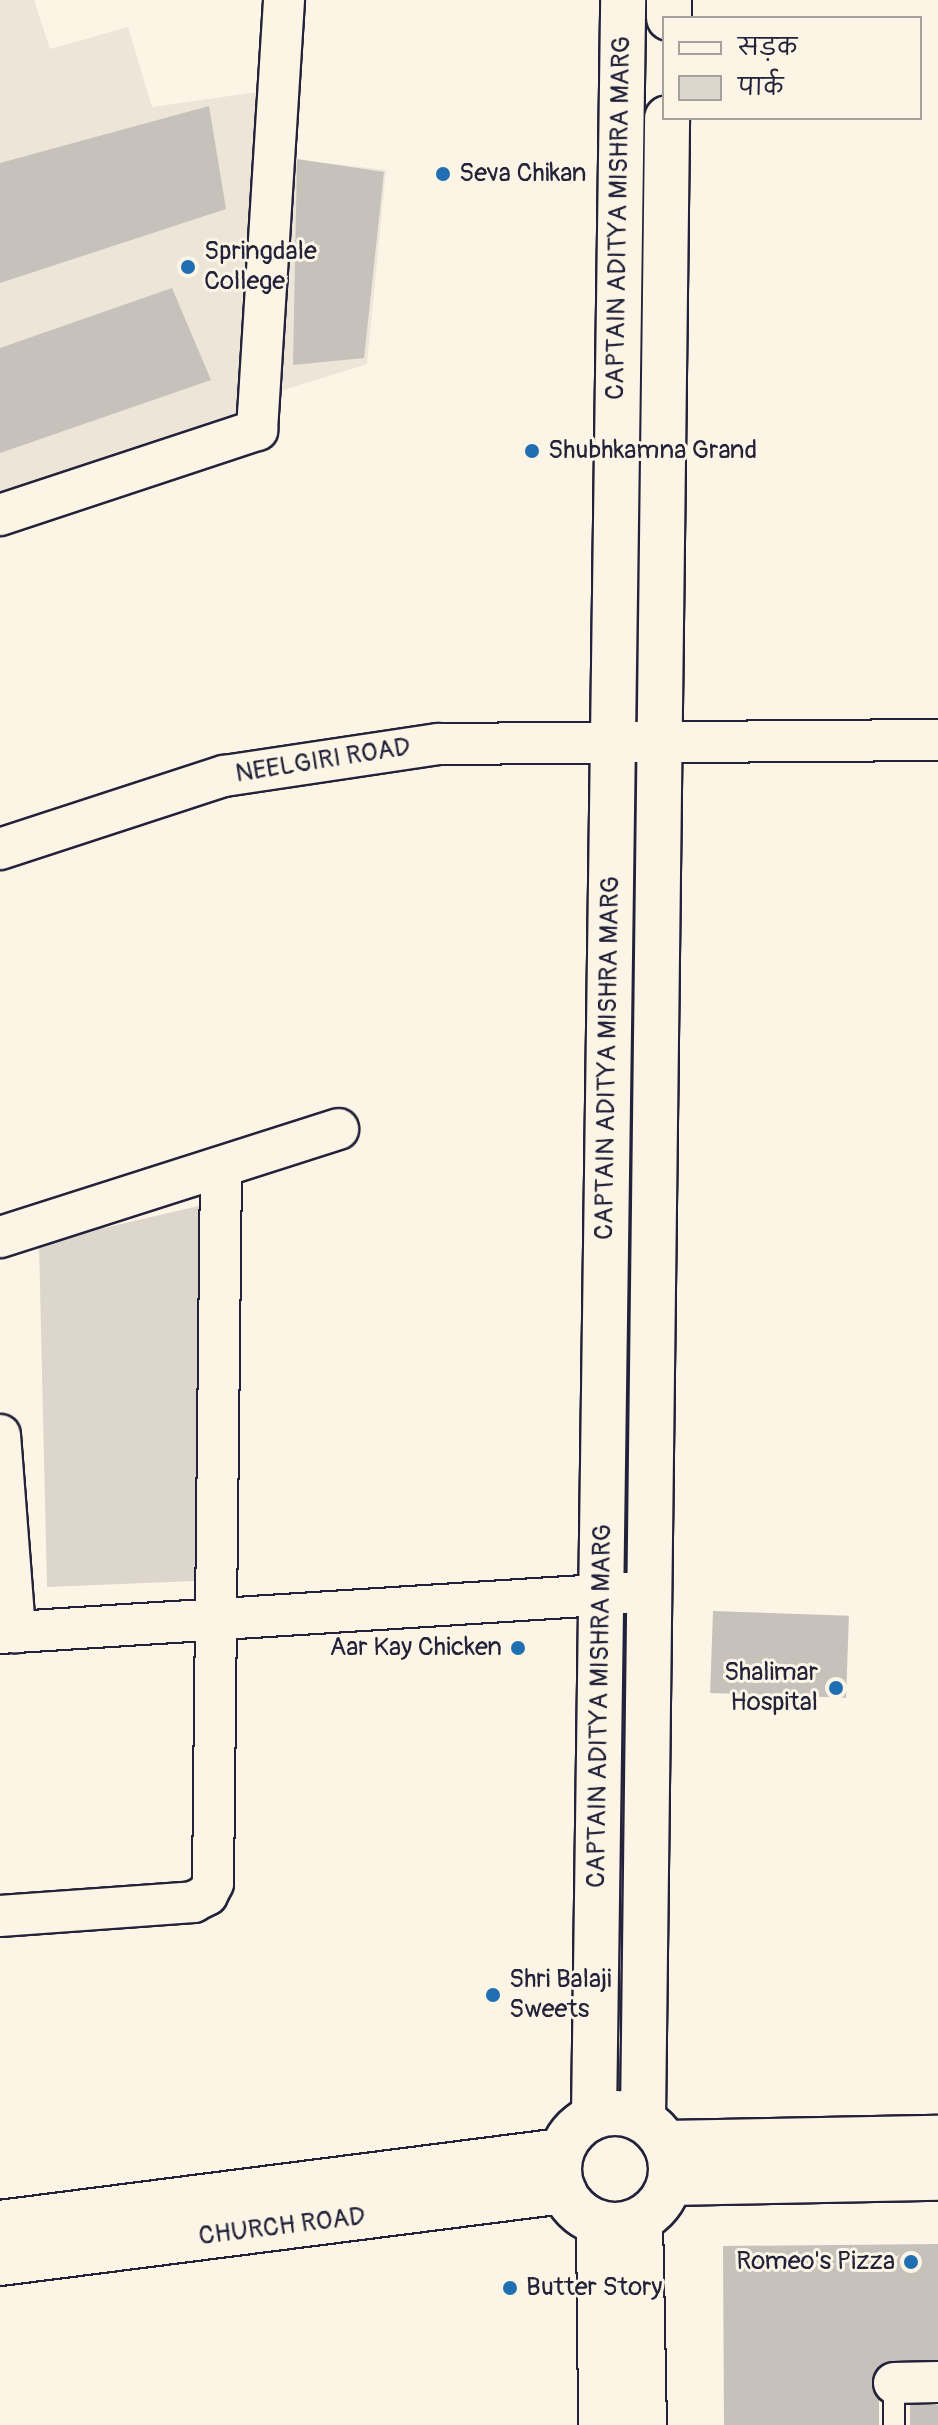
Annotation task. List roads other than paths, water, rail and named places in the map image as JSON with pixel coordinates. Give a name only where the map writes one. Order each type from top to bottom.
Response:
[{"type":"street","points":[[0,515],[257,430],[284,0]]},
{"type":"street","name":"CAPTAIN ADITYA MISHRA MARG","points":[[594,2116],[623,0]]},
{"type":"street","name":"CAPTAIN ADITYA MISHRA MARG","points":[[660,2148],[647,1592],[667,120]]},
{"type":"street","name":"NEELGIRI ROAD","points":[[0,849],[224,776],[438,744],[938,740]]},
{"type":"street","points":[[0,1237],[338,1129]]},
{"type":"street","points":[[0,1916],[193,1902],[207,1895],[213,1883],[221,1167]]},
{"type":"street","points":[[0,1435],[8,1633],[647,1592]]},
{"type":"street","points":[[660,2148],[659,2205],[620,2221],[580,2213],[562,2171],[571,2133],[594,2116],[629,2113],[660,2148],[938,2178]]},
{"type":"street","points":[[660,2148],[938,2138]]},
{"type":"street","name":"CHURCH ROAD","points":[[0,2263],[269,2209],[562,2171]]},
{"type":"street","name":"CHURCH ROAD","points":[[0,2223],[269,2209]]},
{"type":"street","points":[[601,2425],[620,2221]]},
{"type":"street","points":[[620,2221],[644,2425]]},
{"type":"street","points":[[894,2383],[938,2382]]},
{"type":"lane","points":[[894,2383],[894,2425]]},
{"type":"place","name":"Seva Chikan","points":[[443,174]]},
{"type":"place","name":"Springdale College","points":[[188,267]]},
{"type":"place","name":"Shubhkamna Grand","points":[[532,451]]},
{"type":"place","name":"Aar Kay Chicken","points":[[518,1648]]},
{"type":"place","name":"Shalimar Hospital","points":[[836,1688]]},
{"type":"place","name":"Shri Balaji Sweets","points":[[493,1995]]},
{"type":"place","name":"Romeo's Pizza","points":[[911,2262]]},
{"type":"place","name":"Butter Story","points":[[510,2288]]}]
